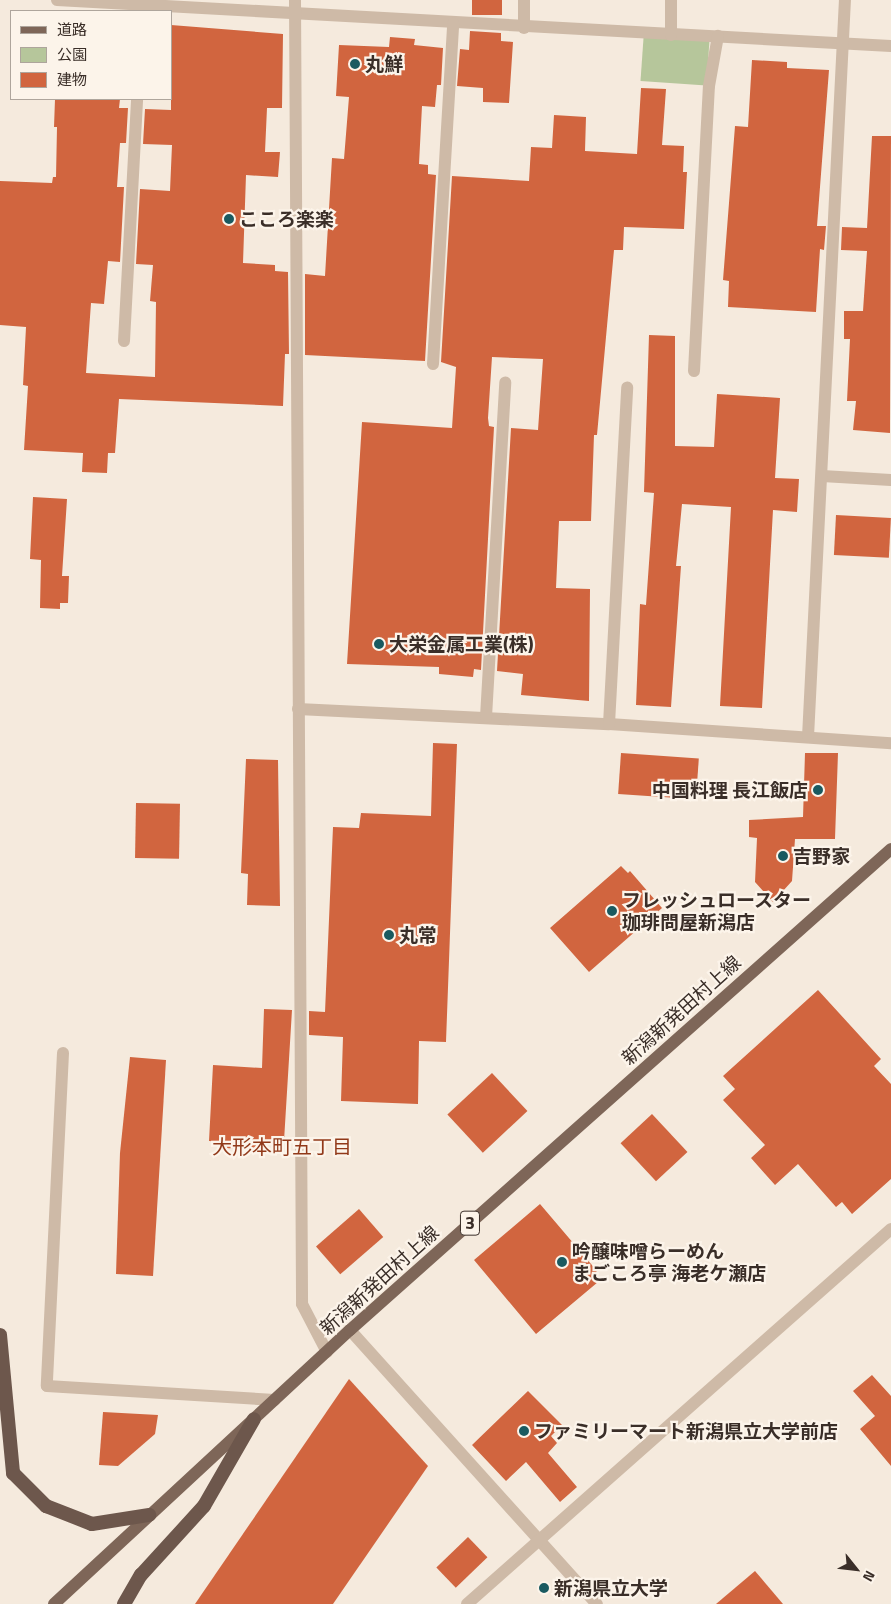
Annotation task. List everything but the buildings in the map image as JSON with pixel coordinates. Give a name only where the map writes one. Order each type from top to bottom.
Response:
[{"type":"highway","points":[[0,1335],[13,1473],[46,1506],[92,1524],[149,1515]]},
{"type":"highway","points":[[124,1604],[141,1575],[204,1506],[254,1419]]},
{"type":"main road","name":"新潟新発田村上線","points":[[54,1604],[350,1330],[891,848]]},
{"type":"street","points":[[57,0],[141,8],[296,14],[524,28],[718,36],[891,46]]},
{"type":"street","points":[[295,0],[302,1304],[327,1352]]},
{"type":"street","points":[[524,0],[524,28]]},
{"type":"street","points":[[671,0],[671,35]]},
{"type":"street","points":[[808,737],[845,43],[845,0]]},
{"type":"street","points":[[433,364],[453,24]]},
{"type":"street","points":[[694,371],[709,86],[718,36]]},
{"type":"street","points":[[124,341],[137,100]]},
{"type":"street","points":[[486,718],[505,382]]},
{"type":"street","points":[[609,724],[627,387]]},
{"type":"street","points":[[822,476],[891,480]]},
{"type":"street","points":[[298,709],[609,724],[891,743]]},
{"type":"street","points":[[63,1052],[47,1386],[274,1400]]},
{"type":"street","points":[[467,1604],[891,1229]]},
{"type":"street","points":[[350,1330],[539,1542],[597,1604]]},
{"type":"green space","points":[[644,31],[710,36],[706,85],[641,81]]},
{"type":"place","name":"丸鮮","points":[[355,64]]},
{"type":"place","name":"こころ楽楽","points":[[229,219]]},
{"type":"place","name":"大栄金属工業(株)","points":[[379,644]]},
{"type":"place","name":"中国料理 長江飯店","points":[[818,790]]},
{"type":"place","name":"吉野家","points":[[783,856]]},
{"type":"place","name":"フレッシュロースター 珈琲問屋新潟店","points":[[612,911]]},
{"type":"place","name":"丸常","points":[[389,935]]},
{"type":"place","name":"吟醸味噌らーめん まごころ亭 海老ケ瀬店","points":[[562,1262]]},
{"type":"place","name":"ファミリーマート新潟県立大学前店","points":[[524,1431]]},
{"type":"place","name":"新潟県立大学","points":[[544,1588]]},
{"type":"district","name":"大形本町五丁目","points":[[282,1146]]}]
